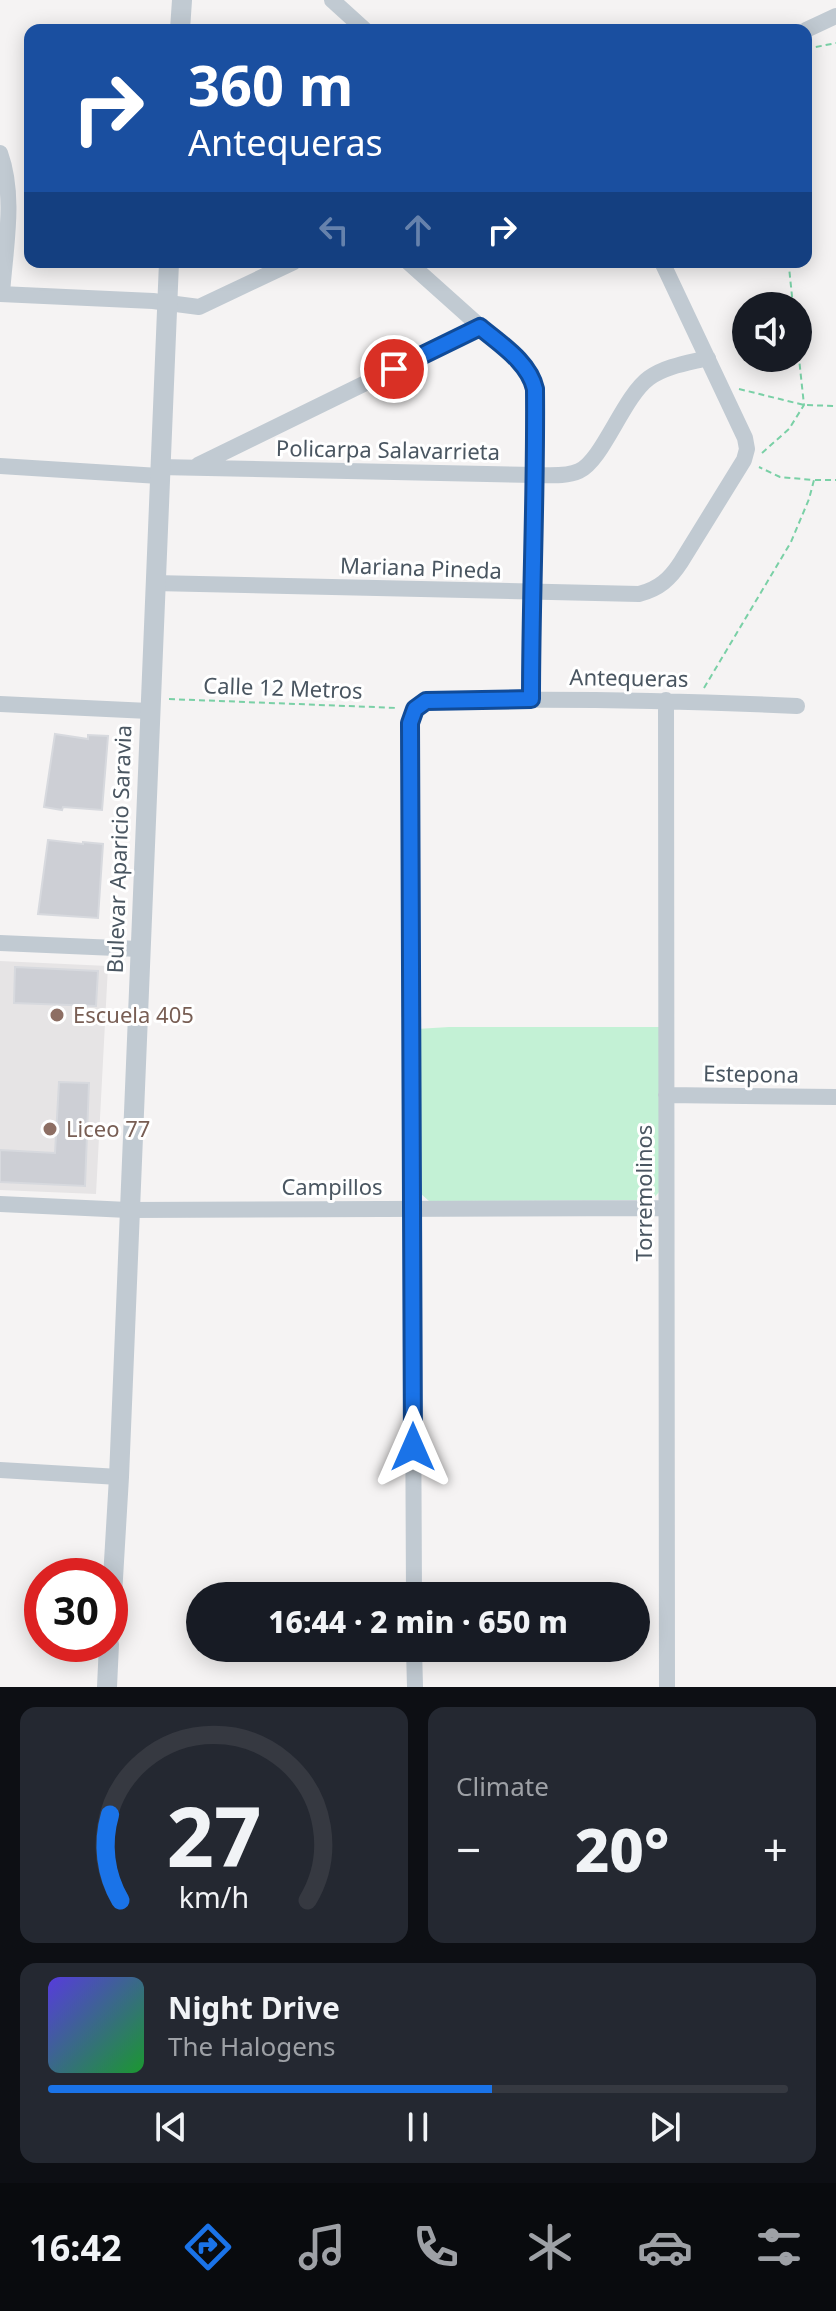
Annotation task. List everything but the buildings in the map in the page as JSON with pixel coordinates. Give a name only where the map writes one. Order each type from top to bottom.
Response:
[{"type":"street","points":[[180,24],[182,0]]},
{"type":"street","points":[[332,0],[358,24]]},
{"type":"street","points":[[812,27],[836,16]]},
{"type":"street","points":[[0,153],[7,172],[8,197],[1,294],[199,307],[281,268]]},
{"type":"street","name":"Bulevar Aparicio Saravia","points":[[114,1558],[169,268]]},
{"type":"street","points":[[415,268],[523,365],[533,380],[536,475],[531,699]]},
{"type":"street","points":[[665,268],[750,454]]},
{"type":"street","points":[[193,468],[480,327]]},
{"type":"street","name":"Policarpa Salavarrieta","points":[[0,466],[159,472],[193,468],[536,475],[570,473],[590,462],[640,385],[669,367],[708,358]]},
{"type":"street","name":"Mariana Pineda","points":[[154,583],[639,594],[661,586],[672,576],[750,454]]},
{"type":"street","name":"Antequeras","points":[[415,709],[426,701],[531,699],[666,700],[797,706]]},
{"type":"street","name":"Torremolinos","points":[[666,700],[667,1687]]},
{"type":"street","points":[[0,704],[149,705]]},
{"type":"street","points":[[414,1582],[410,723],[415,709]]},
{"type":"street","points":[[0,943],[139,949]]},
{"type":"street","name":"Estepona","points":[[666,1095],[836,1097]]},
{"type":"street","name":"Campillos","points":[[0,1204],[128,1210],[665,1208]]},
{"type":"street","points":[[0,1470],[119,1477]]},
{"type":"street","points":[[107,1687],[108,1662]]},
{"type":"street","points":[[414,1662],[415,1687]]},
{"type":"path","points":[[812,48],[836,43]]},
{"type":"path","points":[[789,268],[792,292]]},
{"type":"path","points":[[800,372],[804,405],[789,429],[750,454],[780,477],[836,480]]},
{"type":"path","points":[[720,385],[804,405],[836,406]]},
{"type":"path","points":[[701,701],[704,685],[791,542],[814,480]]},
{"type":"path","name":"Calle 12 Metros","points":[[149,705],[415,709]]},
{"type":"shaded area","points":[[0,961],[108,966],[96,1194],[0,1190]]},
{"type":"green space","points":[[659,1027],[659,1192],[652,1200],[429,1201],[420,1193],[417,1029]]},
{"type":"place","name":"Escuela 405","points":[[57,1015]]},
{"type":"place","name":"Liceo 77","points":[[50,1129]]},
{"type":"route","points":[[394,369],[480,327],[523,365],[535,389],[531,699],[426,701],[415,709],[410,723],[413,1447]]}]
